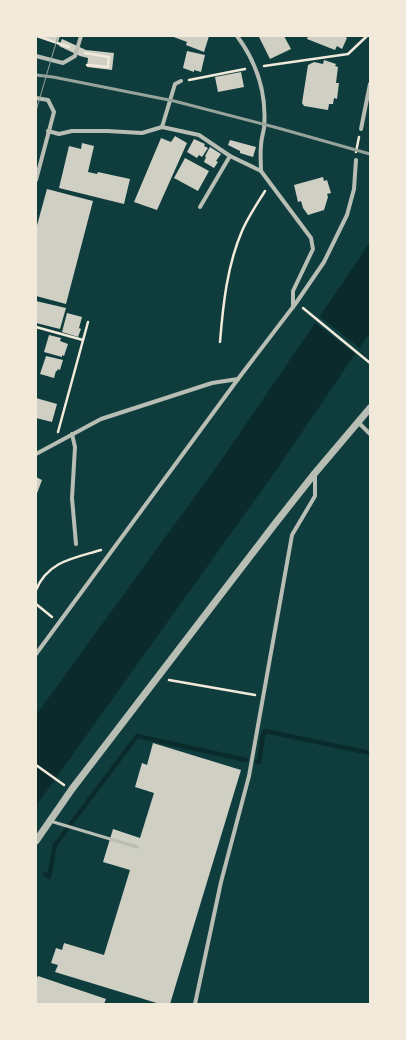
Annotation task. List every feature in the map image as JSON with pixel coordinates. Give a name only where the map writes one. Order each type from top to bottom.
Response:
[{"type":"street","points":[[36,56],[63,63],[75,56],[80,36]]},
{"type":"street","points":[[237,36],[246,49],[255,67],[262,89],[264,128],[261,147],[261,171]]},
{"type":"street","points":[[162,127],[175,84],[181,81]]},
{"type":"street","points":[[361,129],[370,84]]},
{"type":"street","points":[[36,98],[48,100],[54,112],[36,180]]},
{"type":"street","points":[[48,131],[59,134],[72,131],[142,133],[162,127],[199,135],[230,156],[261,171],[311,238],[313,249],[294,291],[293,307]]},
{"type":"street","points":[[200,207],[230,156]]},
{"type":"street","points":[[36,654],[238,379],[293,307],[324,262],[347,215],[354,189],[356,160]]},
{"type":"street","points":[[36,454],[72,434],[109,417],[212,383],[238,379]]},
{"type":"street","points":[[36,841],[81,777],[264,537],[315,473],[370,408]]},
{"type":"street","points":[[358,422],[370,434]]},
{"type":"street","points":[[72,434],[75,447],[72,498],[76,544]]},
{"type":"street","points":[[195,1004],[221,882],[249,776],[292,535],[315,496],[315,473]]},
{"type":"lane","points":[[50,821],[137,847]]},
{"type":"path","points":[[181,81],[255,67],[348,54],[367,36]]},
{"type":"path","points":[[87,65],[108,67],[109,57]]},
{"type":"path","points":[[356,160],[361,129]]},
{"type":"path","points":[[220,342],[223,304],[228,276],[239,240],[253,211],[270,182]]},
{"type":"path","points":[[300,305],[370,363]]},
{"type":"path","points":[[54,444],[88,322]]},
{"type":"path","points":[[36,327],[83,340]]},
{"type":"path","points":[[36,590],[46,574],[56,564],[68,559],[103,550]]},
{"type":"path","points":[[36,604],[52,617]]},
{"type":"path","points":[[168,680],[264,696]]},
{"type":"path","points":[[36,765],[64,785]]},
{"type":"water","points":[[370,241],[370,332],[277,469],[36,806],[36,715],[220,462]]},
{"type":"pier","points":[[318,315],[361,349],[357,355],[314,322]]},
{"type":"building","points":[[39,36],[60,36],[58,42]]},
{"type":"building","points":[[171,36],[209,36],[204,52],[186,45],[187,42]]},
{"type":"building","points":[[284,36],[291,49],[270,59],[259,37]]},
{"type":"building","points":[[308,36],[344,36],[347,38],[342,49],[337,46],[335,50],[307,39]]},
{"type":"building","points":[[62,39],[86,50],[114,53],[112,70],[87,67],[88,58],[80,56],[59,46]]},
{"type":"building","points":[[187,51],[205,55],[201,72],[194,70],[194,72],[183,68]]},
{"type":"building","points":[[324,60],[336,64],[335,66],[338,67],[336,83],[339,83],[337,99],[334,98],[333,104],[329,104],[328,110],[304,106],[302,103],[308,65],[314,62],[323,64]]},
{"type":"building","points":[[241,72],[244,87],[218,92],[215,77]]},
{"type":"building","points":[[175,136],[187,143],[157,210],[134,202],[161,138],[171,142]]},
{"type":"building","points":[[194,139],[205,144],[204,146],[208,148],[202,157],[199,155],[197,158],[187,152]]},
{"type":"building","points":[[230,140],[256,147],[253,157],[240,153],[240,151],[228,145]]},
{"type":"building","points":[[82,143],[94,146],[88,172],[97,174],[98,172],[130,179],[124,204],[59,188],[69,146],[81,149]]},
{"type":"building","points":[[210,147],[221,154],[216,161],[218,162],[214,168],[204,162],[205,156]]},
{"type":"building","points":[[185,158],[209,171],[198,191],[174,178]]},
{"type":"building","points":[[323,177],[324,181],[327,180],[331,193],[327,194],[328,197],[324,210],[308,215],[303,208],[301,201],[298,202],[294,185]]},
{"type":"building","points":[[47,189],[93,201],[66,304],[36,296],[36,229]]},
{"type":"building","points":[[36,301],[66,308],[60,329],[36,323]]},
{"type":"building","points":[[67,313],[82,317],[79,328],[81,329],[78,337],[62,332]]},
{"type":"building","points":[[49,335],[61,338],[60,341],[68,344],[64,356],[62,355],[62,357],[44,352]]},
{"type":"building","points":[[46,356],[63,360],[60,370],[58,369],[56,371],[54,378],[40,374]]},
{"type":"building","points":[[36,398],[57,404],[52,422],[36,418]]},
{"type":"building","points":[[36,477],[42,480],[36,496]]},
{"type":"building","points":[[153,743],[241,770],[170,1004],[160,1004],[55,972],[58,965],[51,963],[56,948],[62,950],[64,943],[104,955],[130,870],[103,862],[113,829],[140,838],[154,793],[135,787],[142,763],[147,765]]},
{"type":"building","points":[[38,976],[106,999],[104,1004],[36,1004],[36,980]]},
{"type":"waterway","points":[[257,762],[259,762],[263,735],[265,731],[370,753]]},
{"type":"waterway","points":[[45,874],[49,877],[55,845],[137,736],[246,760]]},
{"type":"tram line","points":[[36,111],[58,36]]},
{"type":"railway","points":[[36,75],[174,101],[370,154]]}]
